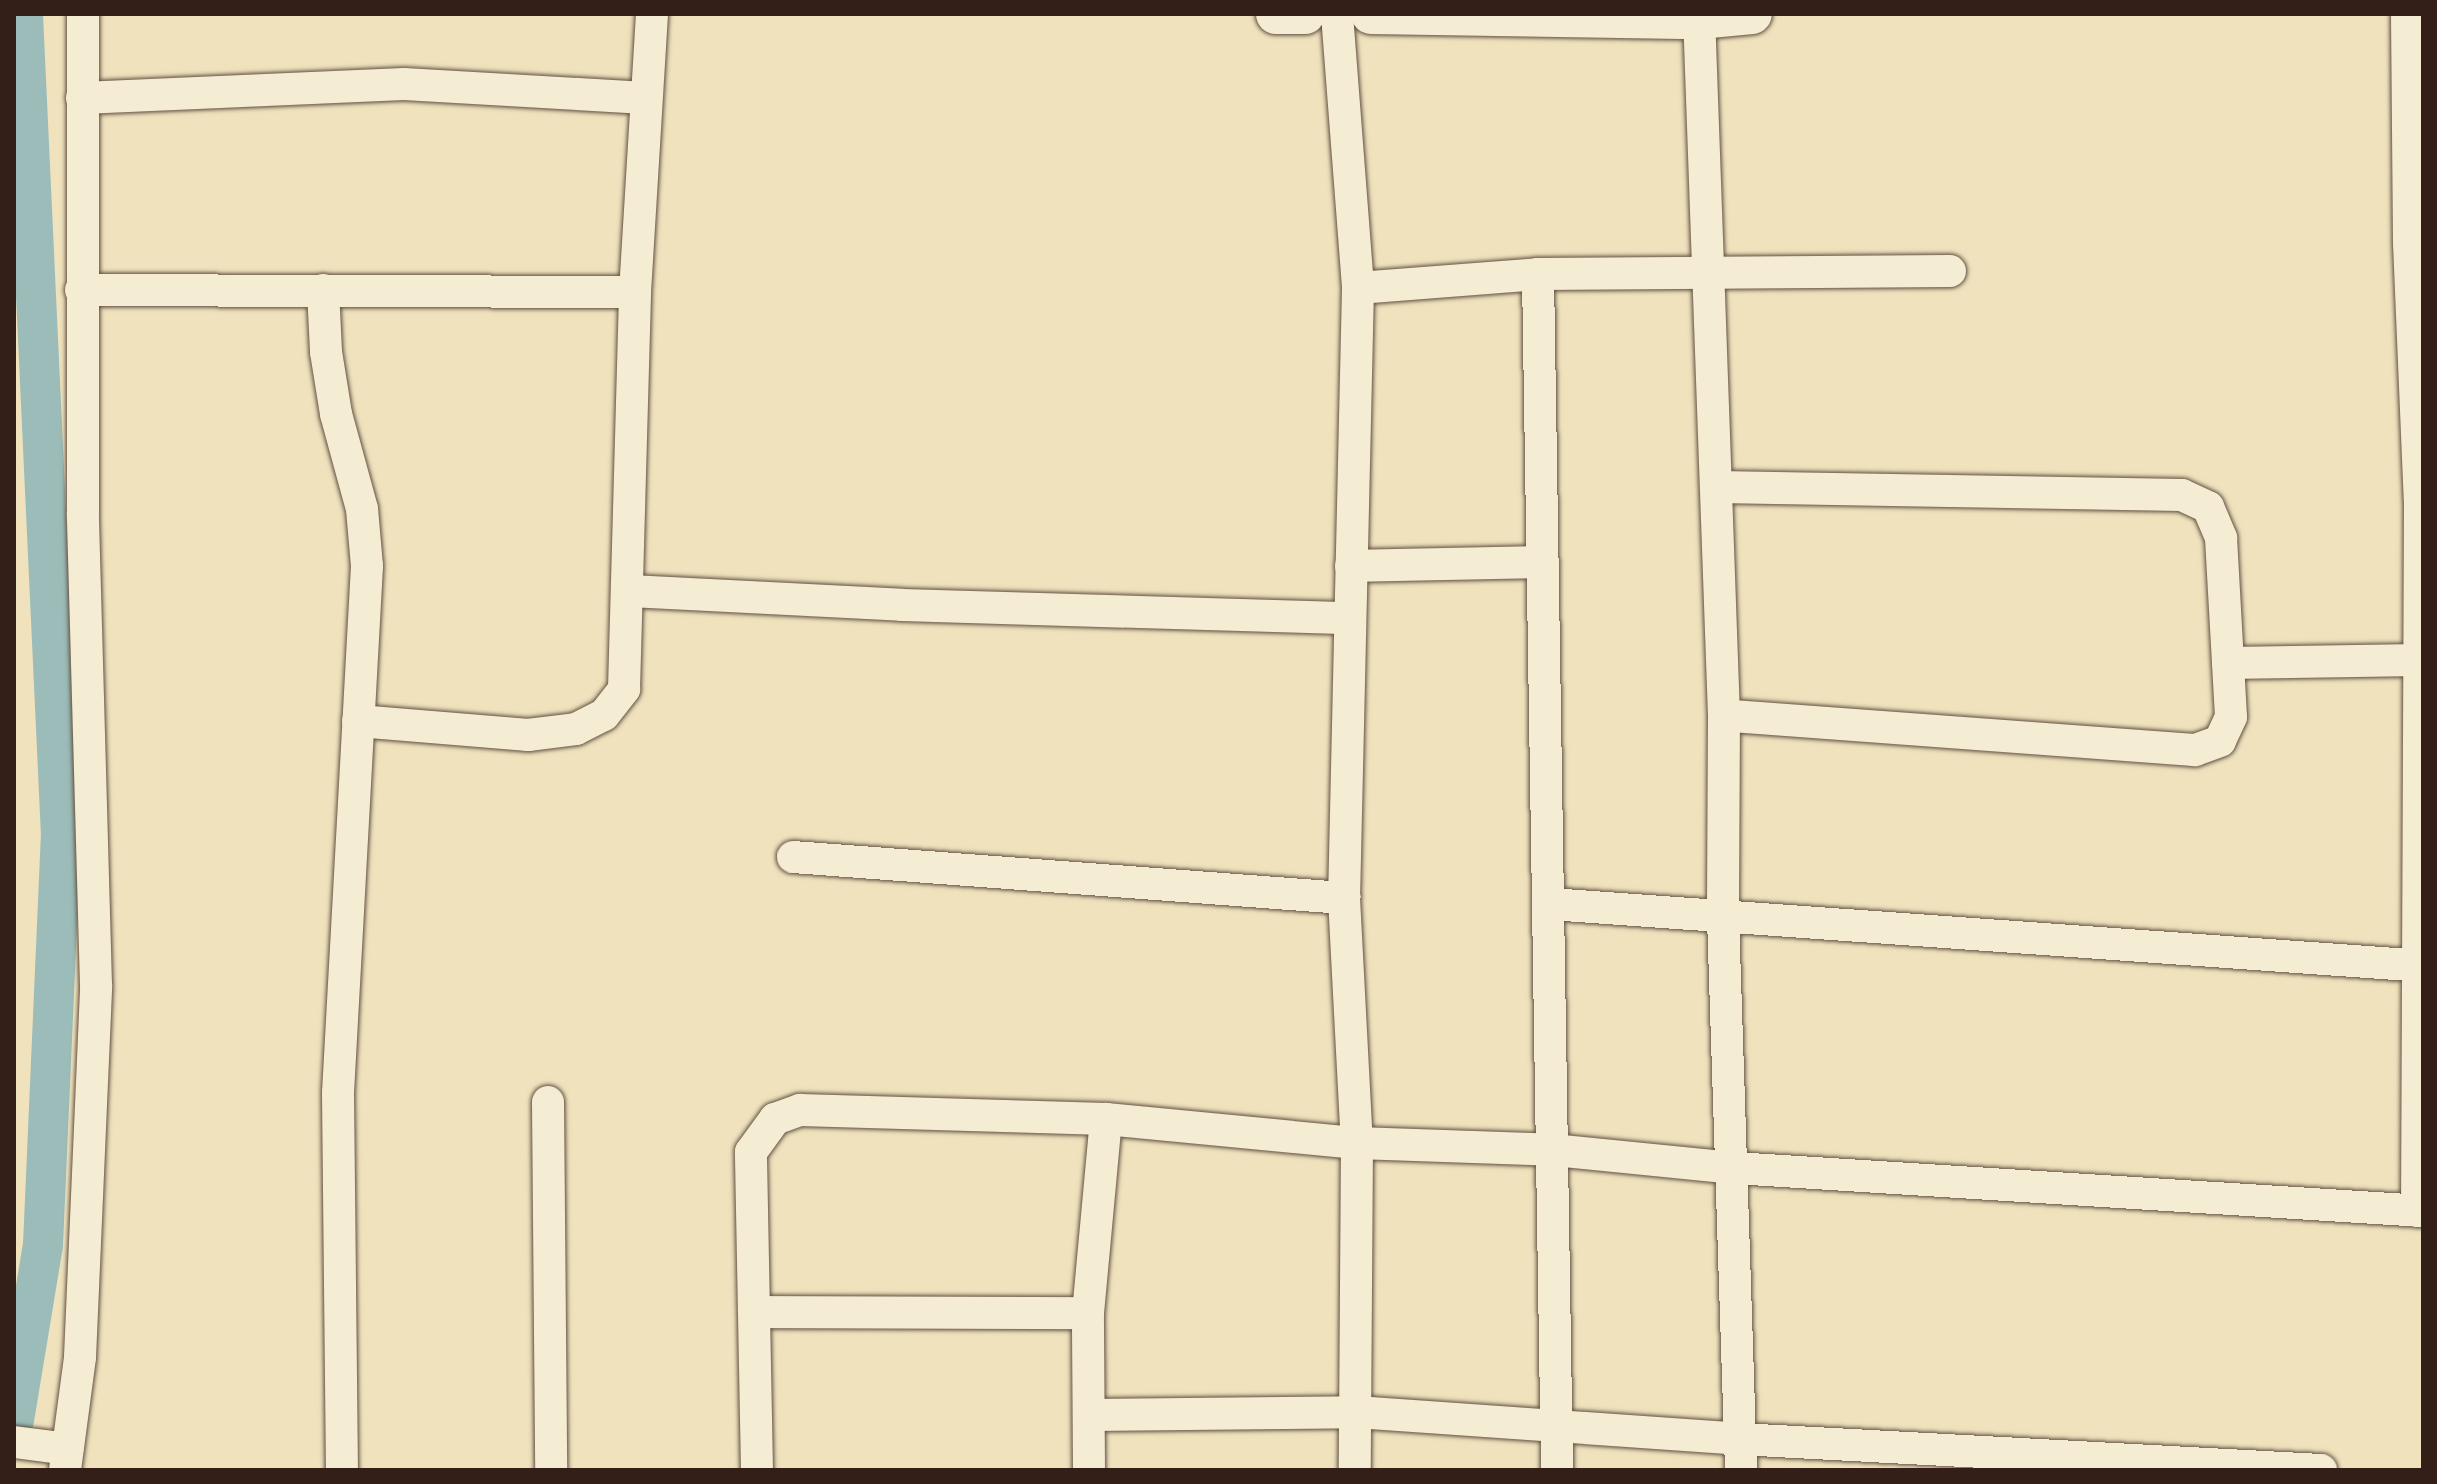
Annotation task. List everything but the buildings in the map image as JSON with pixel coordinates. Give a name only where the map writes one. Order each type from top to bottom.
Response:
[{"type":"street","points":[[25,1443],[67,1459],[80,1357],[96,985],[81,290],[83,14]]},
{"type":"street","points":[[358,721],[528,735],[576,729],[604,715],[624,689],[630,591],[635,292],[652,14]]},
{"type":"street","points":[[1276,14],[1305,14]]},
{"type":"street","points":[[1337,14],[1358,288],[1344,898],[1357,1143],[1355,1470]]},
{"type":"street","points":[[1371,14],[1699,17],[1752,14]]},
{"type":"street","points":[[757,1470],[758,1312],[751,1152],[760,1133],[775,1119],[800,1110],[1106,1119],[1357,1143],[1553,1150],[1734,1168],[2420,1211],[2422,694],[2407,14]]},
{"type":"street","points":[[1699,17],[1724,715],[1723,918],[1734,1168],[1740,1455]]},
{"type":"street","points":[[82,98],[404,84],[646,98]]},
{"type":"street","points":[[1358,288],[1538,274],[1950,271]]},
{"type":"street","points":[[1538,274],[1540,562],[1550,904],[1557,1470]]},
{"type":"street","points":[[81,290],[635,292]]},
{"type":"street","points":[[323,290],[328,367],[362,509],[367,566],[338,1093],[342,1470]]},
{"type":"street","points":[[1717,487],[2182,495],[2208,507],[2221,538],[2231,717],[2220,741],[2195,750],[1724,715]]},
{"type":"street","points":[[1351,566],[1540,562]]},
{"type":"street","points":[[630,591],[934,606],[1350,618]]},
{"type":"street","points":[[2228,663],[2420,660]]},
{"type":"street","points":[[793,857],[1344,898]]},
{"type":"street","points":[[1550,904],[2422,966]]},
{"type":"street","points":[[548,1102],[551,1470]]},
{"type":"street","points":[[1089,1470],[1088,1313],[1106,1119]]},
{"type":"street","points":[[758,1312],[1088,1313]]},
{"type":"street","points":[[1090,1415],[1356,1412],[1555,1428],[1740,1455],[2321,1470]]},
{"type":"waterway","points":[[14,1420],[43,1245],[61,836],[23,14]]}]
